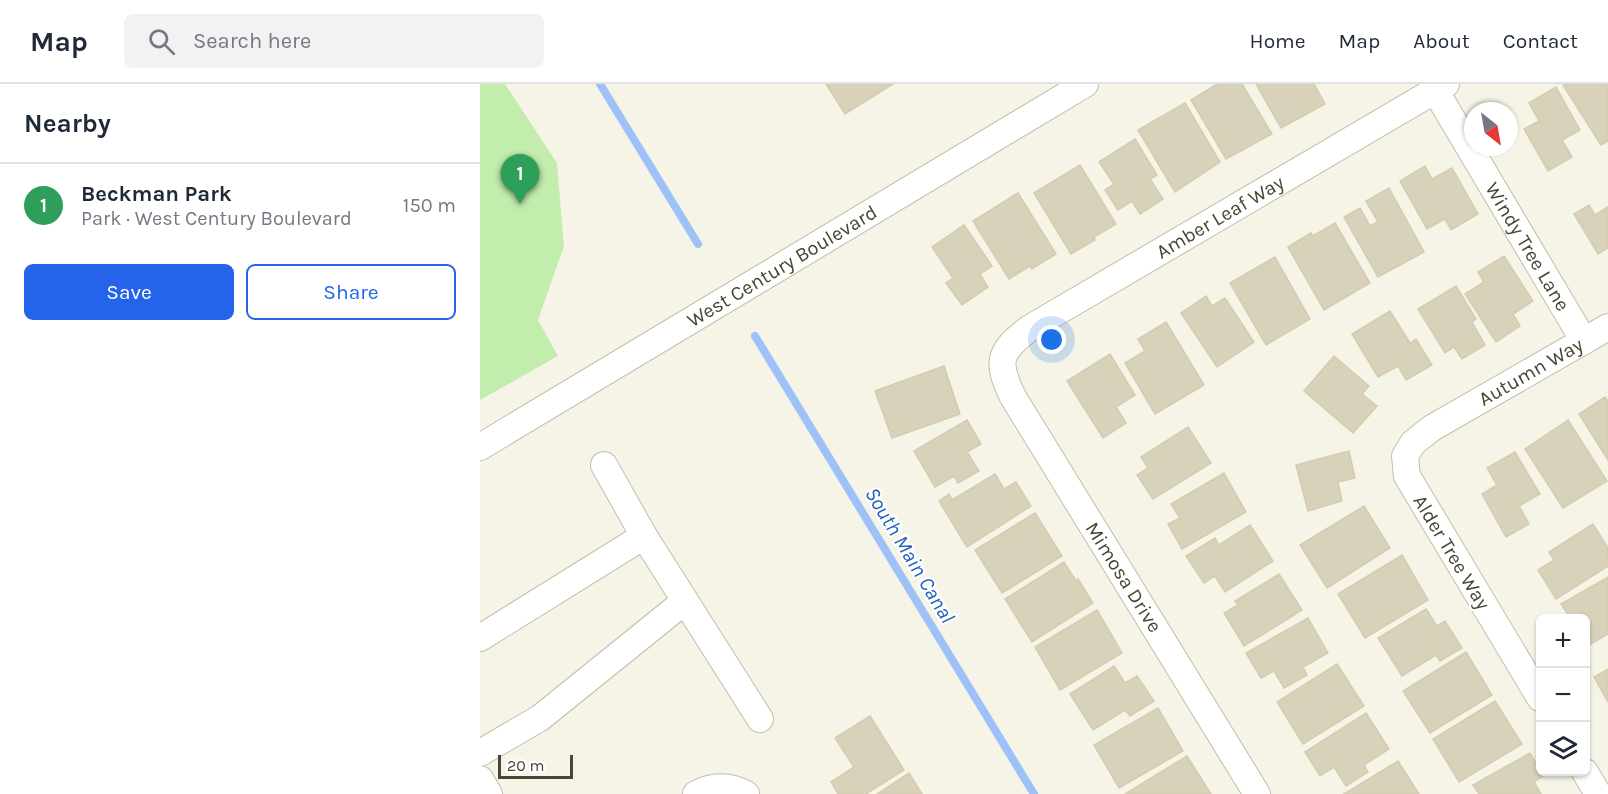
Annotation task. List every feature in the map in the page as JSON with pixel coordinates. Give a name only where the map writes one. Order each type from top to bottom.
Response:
[{"type":"street","name":"West Century Boulevard","points":[[480,447],[1085,84]]},
{"type":"street","name":"Windy Tree Lane","points":[[1440,87],[1584,341]]},
{"type":"street","name":"Amber Leaf Way","points":[[1003,357],[1012,341],[1030,328],[1440,87]]},
{"type":"street","name":"Autumn Way","points":[[1453,416],[1608,327]]},
{"type":"street","name":"Mimosa Drive","points":[[1003,357],[1001,366],[1003,377],[1013,397],[1257,794]]},
{"type":"street","name":"Alder Tree Way","points":[[1453,416],[1432,428],[1413,443],[1406,456],[1407,476],[1536,691]]},
{"type":"street","points":[[604,465],[644,536],[760,719]]},
{"type":"street","points":[[480,638],[644,536]]},
{"type":"street","points":[[480,753],[540,717],[685,601]]},
{"type":"street","points":[[1588,776],[1598,794]]},
{"type":"street","points":[[480,779],[489,794]]},
{"type":"street","points":[[696,794],[711,788],[740,790]]},
{"type":"green space","points":[[480,84],[505,84],[557,163],[564,246],[538,320],[558,356],[480,400]]},
{"type":"building","points":[[826,84],[893,84],[845,114]]},
{"type":"building","points":[[1217,84],[1242,84],[1272,134],[1226,159],[1191,100]]},
{"type":"building","points":[[1256,84],[1314,84],[1325,104],[1281,128]]},
{"type":"building","points":[[1608,84],[1608,141],[1601,145],[1563,85]]},
{"type":"building","points":[[1556,87],[1580,130],[1562,140],[1572,157],[1548,171],[1524,129],[1539,121],[1529,103]]},
{"type":"building","points":[[1185,103],[1220,162],[1175,192],[1138,130]]},
{"type":"building","points":[[1135,139],[1157,175],[1150,179],[1163,199],[1140,214],[1132,201],[1118,210],[1105,190],[1114,184],[1099,162]]},
{"type":"building","points":[[1080,165],[1116,224],[1071,254],[1034,193]]},
{"type":"building","points":[[1425,166],[1432,179],[1452,168],[1478,214],[1451,230],[1445,219],[1427,229],[1400,181]]},
{"type":"building","points":[[1389,188],[1424,252],[1378,277],[1344,217],[1360,208],[1370,226],[1378,222],[1366,201]]},
{"type":"building","points":[[1018,193],[1056,254],[1032,269],[1030,266],[1009,279],[973,221]]},
{"type":"building","points":[[1589,205],[1595,215],[1608,207],[1608,248],[1598,254],[1574,214]]},
{"type":"building","points":[[1335,223],[1370,283],[1324,310],[1288,247],[1311,233],[1313,236]]},
{"type":"building","points":[[964,225],[992,266],[980,274],[988,287],[962,305],[946,283],[953,278],[932,247]]},
{"type":"building","points":[[1504,256],[1533,301],[1513,314],[1520,326],[1496,342],[1465,294],[1484,282],[1478,272]]},
{"type":"building","points":[[1275,257],[1310,319],[1266,345],[1230,283]]},
{"type":"building","points":[[1456,286],[1476,319],[1472,322],[1485,345],[1462,359],[1454,347],[1445,353],[1418,309]]},
{"type":"building","points":[[1206,296],[1212,306],[1225,298],[1254,342],[1217,367],[1181,313]]},
{"type":"building","points":[[1390,311],[1410,343],[1416,339],[1432,365],[1406,380],[1398,366],[1378,377],[1352,334]]},
{"type":"building","points":[[1166,322],[1204,385],[1155,414],[1125,363],[1145,351],[1138,339]]},
{"type":"building","points":[[1110,354],[1135,395],[1116,407],[1126,423],[1103,438],[1067,381]]},
{"type":"building","points":[[1334,356],[1369,386],[1362,394],[1377,406],[1353,433],[1304,391]]},
{"type":"building","points":[[944,366],[960,414],[892,438],[875,391]]},
{"type":"building","points":[[1605,397],[1608,401],[1608,460],[1579,414]]},
{"type":"building","points":[[967,420],[981,444],[967,452],[979,471],[958,483],[954,476],[935,487],[914,451]]},
{"type":"building","points":[[1568,420],[1607,481],[1563,508],[1525,449]]},
{"type":"building","points":[[1188,427],[1211,463],[1153,499],[1137,475],[1148,468],[1141,457]]},
{"type":"building","points":[[1349,451],[1355,478],[1338,482],[1342,501],[1308,511],[1296,465]]},
{"type":"building","points":[[1515,452],[1540,494],[1519,506],[1529,524],[1506,537],[1482,494],[1497,485],[1487,468]]},
{"type":"building","points":[[1224,473],[1246,512],[1182,549],[1168,524],[1180,518],[1171,504]]},
{"type":"building","points":[[995,474],[1004,489],[1016,482],[1031,506],[967,547],[939,501],[949,494],[952,500]]},
{"type":"building","points":[[1364,506],[1390,548],[1327,588],[1300,545]]},
{"type":"building","points":[[1035,513],[1062,556],[1002,593],[975,550]]},
{"type":"building","points":[[1593,524],[1608,548],[1608,566],[1556,599],[1538,570],[1554,560],[1549,552]]},
{"type":"building","points":[[1250,525],[1273,561],[1225,592],[1215,576],[1204,583],[1186,556],[1215,538],[1219,545]]},
{"type":"building","points":[[1402,555],[1428,600],[1365,638],[1338,594]]},
{"type":"building","points":[[1064,562],[1093,603],[1032,642],[1005,599]]},
{"type":"building","points":[[1279,574],[1302,610],[1244,646],[1224,613],[1238,605],[1235,601]]},
{"type":"building","points":[[1608,577],[1608,634],[1590,645],[1590,614],[1567,614],[1561,604]]},
{"type":"building","points":[[1426,609],[1437,626],[1445,621],[1462,648],[1440,661],[1436,655],[1402,676],[1378,638]]},
{"type":"building","points":[[1097,610],[1122,653],[1060,690],[1035,647]]},
{"type":"building","points":[[1308,618],[1328,653],[1303,667],[1307,675],[1284,688],[1274,671],[1261,678],[1246,653]]},
{"type":"building","points":[[1466,652],[1492,695],[1430,733],[1403,691]]},
{"type":"building","points":[[1337,664],[1364,706],[1303,744],[1277,702]]},
{"type":"building","points":[[1114,666],[1125,683],[1137,676],[1154,701],[1130,716],[1125,710],[1093,730],[1070,694]]},
{"type":"building","points":[[1608,669],[1608,702],[1594,677]]},
{"type":"building","points":[[1495,701],[1522,744],[1459,782],[1433,739]]},
{"type":"building","points":[[1158,708],[1183,751],[1119,788],[1094,745]]},
{"type":"building","points":[[1366,713],[1389,749],[1364,765],[1368,772],[1346,786],[1334,767],[1320,776],[1305,752]]},
{"type":"building","points":[[870,716],[904,770],[866,794],[838,794],[831,782],[854,767],[835,738]]},
{"type":"building","points":[[1530,753],[1536,764],[1536,776],[1543,776],[1534,782],[1541,794],[1479,794],[1473,785]]},
{"type":"building","points":[[1187,756],[1211,794],[1125,794]]},
{"type":"building","points":[[1398,761],[1419,794],[1344,794]]},
{"type":"building","points":[[909,773],[922,794],[877,794]]},
{"type":"waterway","name":"South Main Canal","points":[[600,84],[698,244]]},
{"type":"waterway","name":"South Main Canal","points":[[755,336],[1034,794]]},
{"type":"place","name":"Beckman Park","points":[[520,204]]}]
